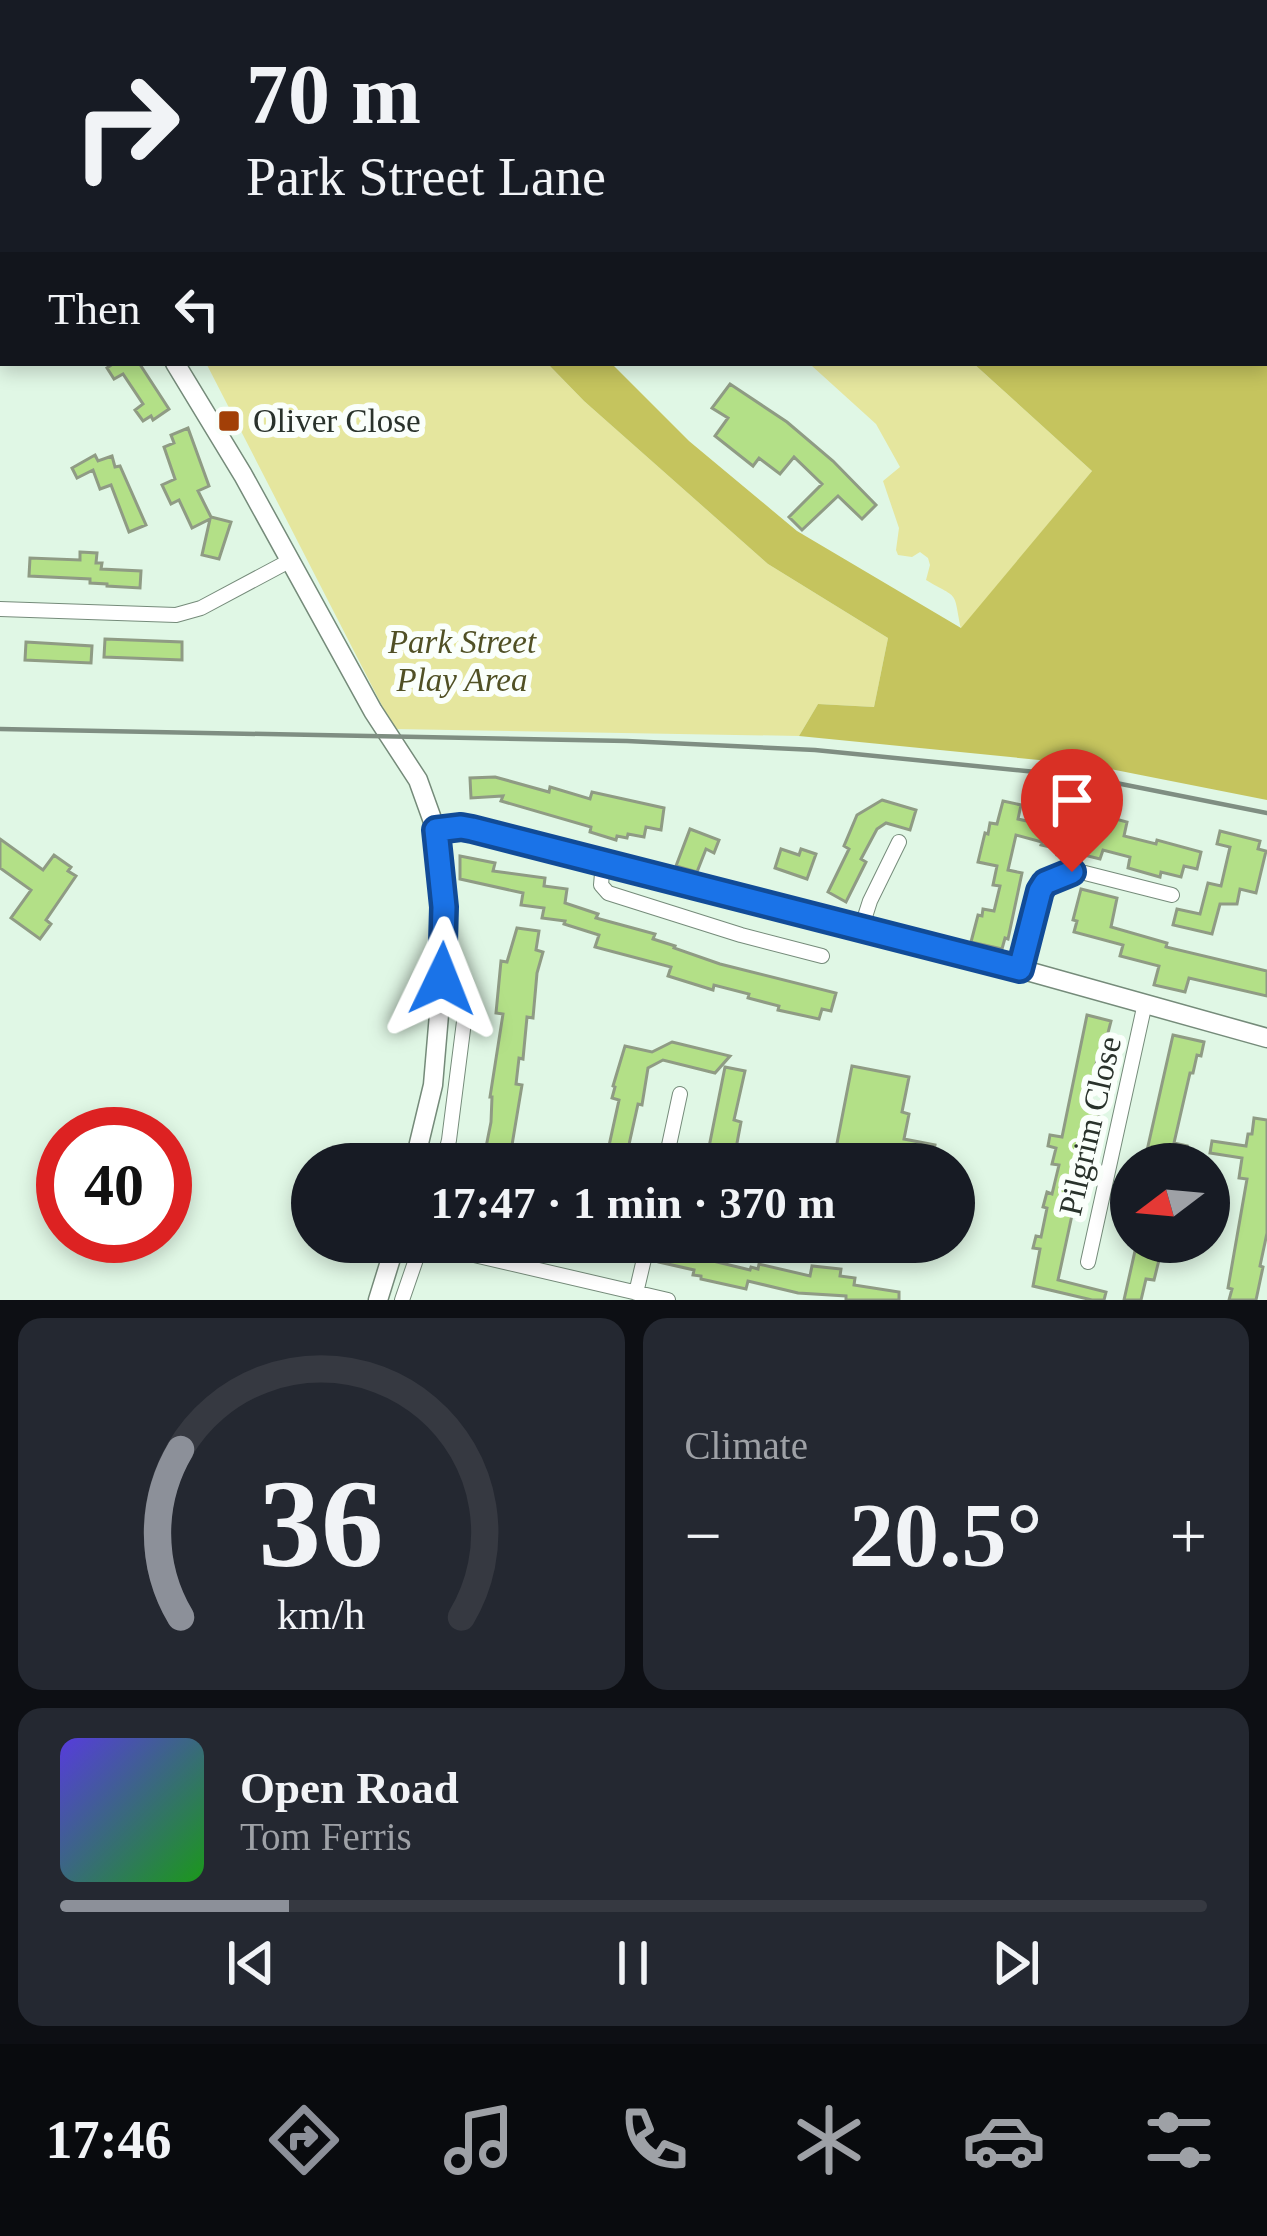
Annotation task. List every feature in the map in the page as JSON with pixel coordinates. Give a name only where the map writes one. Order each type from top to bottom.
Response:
[{"type":"street","points":[[177,366],[373,711],[418,780],[436,830],[444,907],[442,979],[433,1085],[420,1143]]},
{"type":"street","points":[[0,609],[176,615],[200,608],[290,560]]},
{"type":"street","points":[[436,830],[472,829],[1020,969],[1267,1038]]},
{"type":"street","points":[[861,929],[899,842]]},
{"type":"street","points":[[603,862],[601,885],[608,893],[822,956]]},
{"type":"street","points":[[1020,969],[1035,902],[1045,883],[1055,878],[1084,873],[1172,895]]},
{"type":"street","points":[[442,979],[460,982],[467,998],[448,1143]]},
{"type":"street","name":"Pilgrim Close","points":[[1088,1262],[1145,1003]]},
{"type":"street","points":[[670,1143],[680,1094]]},
{"type":"street","points":[[378,1300],[389,1263]]},
{"type":"street","points":[[402,1300],[414,1263]]},
{"type":"street","points":[[510,1263],[668,1300]]},
{"type":"street","points":[[636,1293],[643,1263]]},
{"type":"green space","name":"Park Street Play Area","points":[[208,366],[550,366],[768,564],[888,638],[874,707],[818,704],[799,736],[394,729]]},
{"type":"green space","points":[[812,366],[976,366],[1092,471],[961,629],[953,597],[926,580],[928,558],[920,552],[912,557],[898,555],[899,528],[883,481],[900,467],[876,424]]},
{"type":"shaded area","points":[[550,366],[614,366],[689,441],[797,531],[961,628],[1092,471],[976,366],[1267,366],[1267,800],[1090,765],[799,736],[818,704],[874,707],[888,638],[768,564]]},
{"type":"building","points":[[141,366],[169,409],[143,421],[135,410],[143,404],[123,374],[114,379],[107,368]]},
{"type":"building","points":[[730,384],[787,422],[876,505],[862,519],[838,496],[802,530],[789,517],[822,484],[794,457],[780,474],[759,458],[753,466],[715,436],[728,418],[712,408]]},
{"type":"building","points":[[188,428],[209,486],[198,491],[211,517],[231,522],[219,559],[202,555],[210,519],[192,528],[179,500],[171,504],[162,485],[175,479],[164,447],[174,443],[171,435]]},
{"type":"building","points":[[95,455],[98,461],[112,456],[115,467],[120,466],[146,525],[129,532],[111,485],[100,489],[93,470],[77,478],[72,468]]},
{"type":"building","points":[[80,552],[97,553],[101,569],[141,571],[140,588],[29,576],[30,558],[80,560]]},
{"type":"building","points":[[105,639],[182,642],[182,660],[104,657]]},
{"type":"building","points":[[26,642],[92,646],[91,663],[25,660]]},
{"type":"building","points":[[495,777],[549,792],[550,787],[590,799],[592,792],[664,808],[661,830],[646,827],[644,837],[628,834],[616,840],[590,832],[591,827],[501,801],[503,796],[471,798],[470,778]]},
{"type":"building","points":[[882,800],[916,810],[910,830],[886,823],[877,829],[846,902],[828,892],[849,849],[844,846],[857,815]]},
{"type":"building","points":[[1003,801],[1021,805],[1018,819],[1089,835],[1090,828],[1108,832],[1112,818],[1127,822],[1124,836],[1201,852],[1197,869],[1184,866],[1181,877],[1161,872],[1160,877],[1128,868],[1130,857],[1103,850],[1100,859],[1076,853],[1074,859],[1016,835],[1008,870],[1022,873],[1008,939],[1002,949],[971,942],[978,915],[982,916],[983,909],[994,911],[1000,886],[993,885],[997,866],[978,862],[985,833],[990,823],[997,824]]},
{"type":"building","points":[[690,829],[719,840],[714,853],[706,849],[697,872],[676,866]]},
{"type":"building","points":[[1220,831],[1260,841],[1258,849],[1266,851],[1256,893],[1240,889],[1237,904],[1220,904],[1212,934],[1173,925],[1177,909],[1200,914],[1208,883],[1221,886],[1230,847],[1217,844]]},
{"type":"building","points":[[0,839],[43,870],[54,855],[76,876],[46,920],[51,924],[40,939],[11,918],[31,890],[0,868]]},
{"type":"building","points":[[781,849],[816,854],[807,879],[775,868]]},
{"type":"building","points":[[460,856],[495,863],[493,871],[545,878],[544,886],[567,889],[565,903],[598,914],[596,918],[655,934],[653,939],[674,948],[836,993],[831,1011],[822,1009],[819,1019],[778,1010],[779,1006],[748,998],[749,994],[714,985],[713,990],[668,976],[671,967],[595,947],[599,935],[565,921],[542,918],[544,908],[521,905],[523,893],[460,879]]},
{"type":"building","points":[[1081,889],[1117,898],[1111,927],[1167,943],[1166,947],[1267,971],[1267,996],[1189,978],[1185,992],[1154,985],[1159,966],[1120,956],[1123,945],[1074,932]]},
{"type":"building","points":[[517,928],[539,931],[536,950],[543,952],[533,1018],[527,1017],[523,1059],[519,1058],[516,1084],[522,1085],[512,1143],[487,1143],[503,1014],[496,1013],[501,961],[507,962]]},
{"type":"building","points":[[1087,1015],[1111,1021],[1088,1100],[1102,1103],[1090,1151],[1086,1150],[1058,1280],[1106,1292],[1104,1300],[1033,1286],[1040,1249],[1033,1248],[1036,1236],[1041,1237],[1047,1208],[1043,1207],[1047,1192],[1052,1194],[1059,1165],[1052,1164],[1056,1148],[1048,1146],[1050,1135],[1062,1137]]},
{"type":"building","points":[[1173,1035],[1204,1042],[1190,1073],[1174,1143],[1149,1143]]},
{"type":"building","points":[[672,1042],[730,1056],[715,1073],[663,1060],[648,1068],[629,1143],[610,1143],[619,1100],[612,1098],[613,1086],[625,1046],[652,1052]]},
{"type":"building","points":[[852,1066],[909,1077],[902,1112],[909,1114],[904,1139],[925,1143],[837,1143]]},
{"type":"building","points":[[725,1067],[745,1071],[734,1120],[741,1122],[737,1143],[710,1143]]},
{"type":"building","points":[[1254,1118],[1267,1120],[1263,1267],[1256,1300],[1229,1300],[1247,1179],[1239,1178],[1242,1158],[1230,1156],[1230,1144],[1246,1146]]},
{"type":"building","points":[[663,1263],[721,1263],[750,1270],[758,1269],[759,1264],[810,1276],[812,1266],[841,1269],[840,1276],[855,1278],[854,1285],[899,1292],[899,1300],[846,1300],[846,1296],[798,1293],[748,1281],[746,1289],[701,1279],[693,1275],[694,1270]]},
{"type":"building","points":[[1132,1263],[1158,1263],[1154,1280],[1146,1279],[1141,1300],[1124,1300]]},
{"type":"waterway","points":[[824,0],[846,0]]},
{"type":"railway","points":[[0,729],[627,741],[815,750],[1086,777],[1267,813]]},
{"type":"place","name":"Oliver Close","points":[[229,421]]},
{"type":"route","points":[[442,979],[444,907],[436,830],[451,827],[1020,969],[1040,891],[1045,883],[1072,872]]}]
